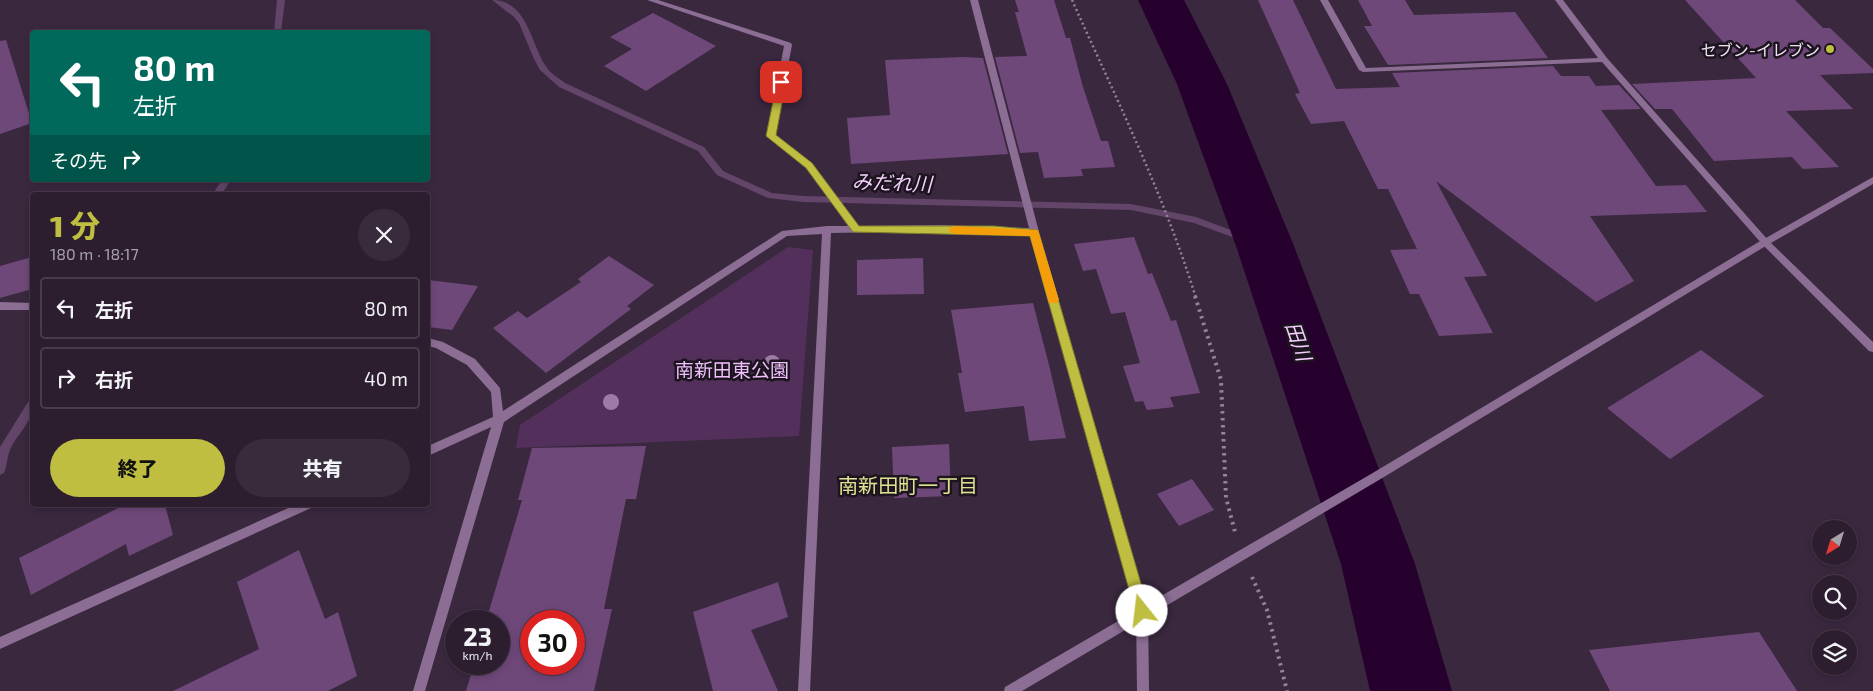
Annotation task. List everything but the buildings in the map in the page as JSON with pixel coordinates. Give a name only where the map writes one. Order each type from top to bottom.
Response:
[{"type":"street","points":[[651,0],[788,45],[771,136],[809,165],[856,230]]},
{"type":"street","points":[[974,0],[1034,232],[1142,611],[1143,691]]},
{"type":"street","points":[[1324,0],[1363,70],[1604,60]]},
{"type":"street","points":[[1559,0],[1604,60],[1765,242],[1873,348]]},
{"type":"street","points":[[1010,691],[1142,611],[1426,447],[1765,242],[1873,180]]},
{"type":"street","points":[[430,450],[499,419],[785,233],[827,230],[994,230],[1034,232]]},
{"type":"street","points":[[804,691],[827,230]]},
{"type":"street","points":[[0,306],[30,307]]},
{"type":"street","points":[[418,690],[499,419],[496,391],[471,362],[439,345],[430,343]]},
{"type":"street","points":[[0,643],[303,507]]},
{"type":"path","points":[[1072,0],[1161,197],[1178,241],[1221,380],[1226,498],[1240,554],[1267,610],[1287,691]]},
{"type":"green space","name":"南新田東公園","points":[[788,247],[813,250],[799,436],[516,448],[520,425]]},
{"type":"waterway","points":[[277,30],[281,0]]},
{"type":"waterway","name":"みだれ川","points":[[496,0],[517,15],[544,70],[562,85],[701,149],[720,173],[771,196],[803,199],[1131,207],[1196,220],[1265,246]]},
{"type":"waterway","name":"田川","points":[[1161,0],[1202,84],[1265,246],[1378,564],[1411,691]]},
{"type":"waterway","points":[[218,192],[226,182]]},
{"type":"waterway","points":[[0,470],[4,450],[30,408]]},
{"type":"slow traffic","points":[[953,230],[1034,232],[1053,300]]},
{"type":"place","name":"セブン-イレブン","points":[[1830,49]]},
{"type":"district","name":"南新田町一丁目","points":[[908,485]]},
{"type":"route","points":[[781,82],[771,136],[809,165],[856,230],[994,230],[1034,232],[1142,611]]}]
